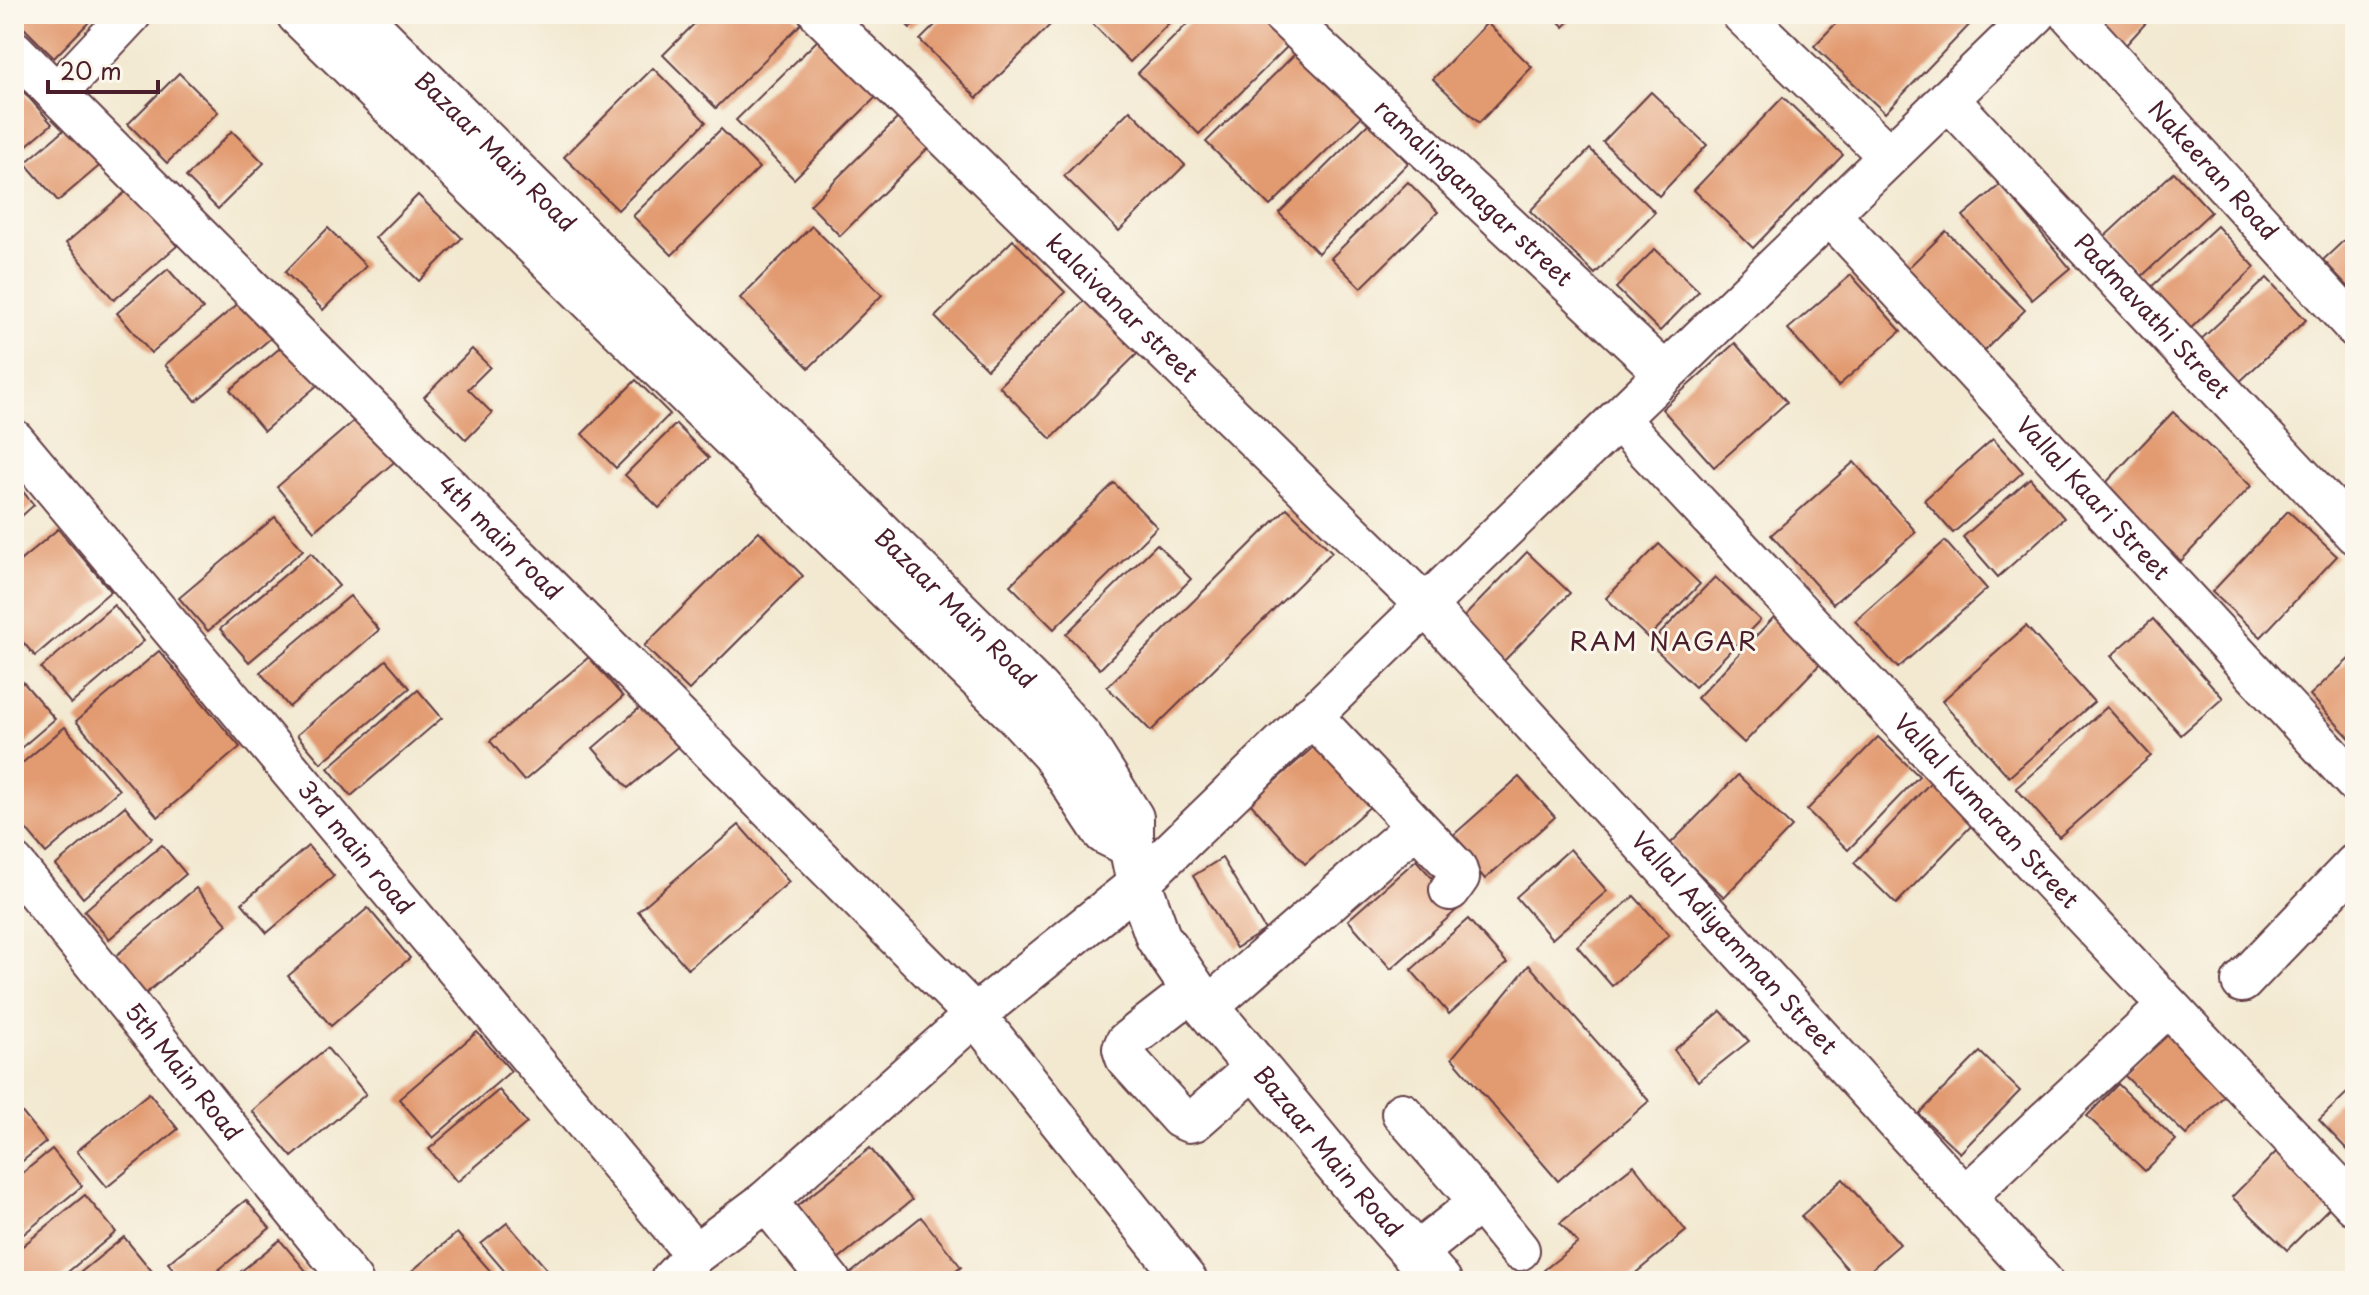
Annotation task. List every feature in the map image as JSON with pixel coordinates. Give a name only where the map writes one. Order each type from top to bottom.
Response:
[{"type":"main road","points":[[299,14],[1019,716],[1053,753],[1105,832],[1135,864]]},
{"type":"main road","name":"Bazaar Main Road","points":[[356,14],[1036,689],[1081,739],[1131,818],[1135,864],[1158,937],[1200,999],[1357,1189],[1427,1268]]},
{"type":"street","points":[[57,93],[131,14]]},
{"type":"street","name":"kalaivanar street","points":[[820,14],[1425,605]]},
{"type":"street","name":"ramalinganagar street","points":[[1282,14],[1665,373]]},
{"type":"street","points":[[1742,14],[1889,156]]},
{"type":"street","points":[[682,1268],[766,1201],[975,1015],[1135,864],[1311,715],[2036,14]]},
{"type":"street","name":"Nakeeran Road","points":[[2070,14],[2355,327]]},
{"type":"street","name":"4th main road","points":[[19,56],[975,1015],[1187,1281]]},
{"type":"street","name":"Padmavathi Street","points":[[1948,99],[2355,534]]},
{"type":"street","name":"Vallal Kaari Street","points":[[1829,214],[2355,782]]},
{"type":"street","name":"Vallal Kumaran Street","points":[[1618,419],[2355,1205]]},
{"type":"street","name":"3rd main road","points":[[14,440],[682,1268]]},
{"type":"street","name":"Vallal Adiyamman Street","points":[[1425,605],[2042,1281]]},
{"type":"street","points":[[1311,715],[1456,868],[1459,877],[1450,890]]},
{"type":"street","points":[[1257,1066],[1194,1121],[1189,1122],[1180,1118],[1126,1058],[1123,1049],[1126,1042],[1200,999],[1416,826]]},
{"type":"street","name":"5th Main Road","points":[[14,864],[352,1281]]},
{"type":"street","points":[[2242,982],[2355,864]]},
{"type":"street","points":[[1966,1196],[2168,1006]]},
{"type":"street","points":[[1402,1113],[1519,1250]]},
{"type":"street","points":[[766,1201],[830,1281]]},
{"type":"street","points":[[1427,1268],[1480,1202]]},
{"type":"building","points":[[14,14],[85,14],[91,20],[54,58],[14,18]]},
{"type":"building","points":[[704,14],[793,14],[802,23],[716,108],[663,55]]},
{"type":"building","points":[[896,14],[924,14],[910,28]]},
{"type":"building","points":[[946,14],[1043,14],[1052,23],[977,98],[920,40]]},
{"type":"building","points":[[1083,14],[1178,14],[1130,62]]},
{"type":"building","points":[[1197,14],[1258,14],[1289,45],[1199,134],[1138,73]]},
{"type":"building","points":[[1551,14],[1576,14],[1564,27]]},
{"type":"building","points":[[1845,14],[1972,14],[1976,18],[1885,113],[1814,46]]},
{"type":"building","points":[[2091,14],[2154,14],[2125,46]]},
{"type":"building","points":[[1487,23],[1532,67],[1479,123],[1433,79]]},
{"type":"building","points":[[824,34],[881,92],[794,179],[736,120]]},
{"type":"building","points":[[1297,52],[1361,117],[1270,206],[1206,142]]},
{"type":"building","points":[[653,68],[706,122],[618,210],[564,157]]},
{"type":"building","points":[[179,73],[218,112],[167,163],[128,124]]},
{"type":"building","points":[[24,92],[52,124],[14,156],[14,100]]},
{"type":"building","points":[[1651,92],[1707,145],[1659,196],[1603,142]]},
{"type":"building","points":[[1783,97],[1843,155],[1753,248],[1694,190]]},
{"type":"building","points":[[1130,110],[1185,165],[1119,231],[1064,176]]},
{"type":"building","points":[[904,112],[934,142],[840,236],[810,205]]},
{"type":"building","points":[[1369,123],[1408,163],[1318,253],[1279,213]]},
{"type":"building","points":[[71,124],[104,162],[58,201],[25,163]]},
{"type":"building","points":[[721,129],[759,168],[672,255],[633,216]]},
{"type":"building","points":[[232,131],[264,163],[218,209],[186,177]]},
{"type":"building","points":[[1590,149],[1655,212],[1595,274],[1530,211]]},
{"type":"building","points":[[2174,172],[2211,212],[2141,277],[2104,237]]},
{"type":"building","points":[[1408,182],[1438,212],[1361,288],[1331,258]]},
{"type":"building","points":[[2001,184],[2070,268],[2032,300],[1963,216]]},
{"type":"building","points":[[129,189],[177,246],[114,300],[66,243]]},
{"type":"building","points":[[418,195],[462,238],[419,281],[375,238]]},
{"type":"building","points":[[812,226],[882,295],[809,368],[740,298]]},
{"type":"building","points":[[2217,226],[2255,267],[2188,331],[2149,289]]},
{"type":"building","points":[[328,228],[366,266],[323,310],[285,272]]},
{"type":"building","points":[[2355,230],[2355,294],[2323,260]]},
{"type":"building","points":[[1946,231],[2025,310],[1984,351],[1905,271]]},
{"type":"building","points":[[1013,240],[1065,292],[987,369],[935,317]]},
{"type":"building","points":[[1655,249],[1699,291],[1660,331],[1616,288]]},
{"type":"building","points":[[168,269],[203,309],[151,353],[117,313]]},
{"type":"building","points":[[1851,275],[1901,331],[1838,386],[1788,329]]},
{"type":"building","points":[[2267,278],[2306,320],[2235,386],[2196,344]]},
{"type":"building","points":[[246,297],[277,333],[196,401],[165,365]]},
{"type":"building","points":[[1086,299],[1139,352],[1051,439],[999,386]]},
{"type":"building","points":[[286,343],[320,383],[264,431],[230,390]]},
{"type":"building","points":[[1735,343],[1787,402],[1714,467],[1662,409]]},
{"type":"building","points":[[472,349],[490,367],[468,389],[492,413],[466,440],[424,397]]},
{"type":"building","points":[[636,380],[670,414],[616,468],[582,434]]},
{"type":"building","points":[[2173,412],[2251,486],[2181,561],[2102,487]]},
{"type":"building","points":[[363,413],[400,457],[314,531],[277,487]]},
{"type":"building","points":[[676,424],[709,458],[659,508],[625,475]]},
{"type":"building","points":[[1993,439],[2023,472],[1953,533],[1924,500]]},
{"type":"building","points":[[1854,462],[1916,532],[1833,604],[1771,535]]},
{"type":"building","points":[[2030,478],[2064,518],[1998,577],[1963,537]]},
{"type":"building","points":[[14,481],[34,505],[14,523]]},
{"type":"building","points":[[1114,483],[1157,527],[1054,629],[1010,585]]},
{"type":"building","points":[[1287,508],[1332,552],[1151,731],[1107,687]]},
{"type":"building","points":[[2288,511],[2337,556],[2261,637],[2212,592]]},
{"type":"building","points":[[275,517],[303,550],[208,631],[179,598]]},
{"type":"building","points":[[58,529],[111,591],[35,656],[14,632],[14,566]]},
{"type":"building","points":[[759,531],[803,576],[689,690],[644,646]]},
{"type":"building","points":[[1945,541],[1987,589],[1898,668],[1855,621]]},
{"type":"building","points":[[1157,544],[1191,579],[1100,669],[1066,634]]},
{"type":"building","points":[[1659,544],[1700,584],[1648,638],[1606,598]]},
{"type":"building","points":[[1527,552],[1570,593],[1497,668],[1454,627]]},
{"type":"building","points":[[311,553],[339,586],[249,662],[220,629]]},
{"type":"building","points":[[1715,577],[1760,620],[1695,687],[1650,644]]},
{"type":"building","points":[[350,596],[379,630],[289,707],[260,672]]},
{"type":"building","points":[[114,605],[144,641],[71,704],[41,668]]},
{"type":"building","points":[[1775,616],[1822,662],[1744,743],[1697,698]]},
{"type":"building","points":[[2153,619],[2223,698],[2181,735],[2111,656]]},
{"type":"building","points":[[2026,626],[2094,702],[2009,777],[1942,701]]},
{"type":"building","points":[[159,651],[240,747],[158,817],[76,721]]},
{"type":"building","points":[[589,657],[623,697],[524,781],[490,741]]},
{"type":"building","points":[[2351,657],[2355,662],[2355,744],[2310,695]]},
{"type":"building","points":[[386,660],[410,688],[321,763],[297,735]]},
{"type":"building","points":[[23,682],[55,719],[14,754],[14,690]]},
{"type":"building","points":[[418,690],[442,718],[351,796],[328,768]]},
{"type":"building","points":[[651,698],[687,739],[628,788],[593,748]]},
{"type":"building","points":[[2107,707],[2151,756],[2059,837],[2016,788]]},
{"type":"building","points":[[65,727],[119,790],[46,853],[14,815],[14,770]]},
{"type":"building","points":[[1878,737],[1919,776],[1848,850],[1807,810]]},
{"type":"building","points":[[1319,742],[1373,804],[1305,864],[1250,803]]},
{"type":"building","points":[[1738,775],[1792,827],[1724,897],[1669,845]]},
{"type":"building","points":[[1519,777],[1555,817],[1485,879],[1450,838]]},
{"type":"building","points":[[1931,782],[1974,823],[1896,904],[1854,863]]},
{"type":"building","points":[[125,806],[152,838],[83,898],[56,865]]},
{"type":"building","points":[[739,825],[789,882],[688,969],[638,911]]},
{"type":"building","points":[[162,845],[186,874],[109,939],[84,911]]},
{"type":"building","points":[[308,846],[334,876],[267,933],[242,903]]},
{"type":"building","points":[[1570,849],[1607,891],[1552,939],[1516,897]]},
{"type":"building","points":[[1222,858],[1265,930],[1236,948],[1193,876]]},
{"type":"building","points":[[1416,860],[1459,908],[1391,969],[1348,920]]},
{"type":"building","points":[[196,888],[227,924],[143,996],[112,959]]},
{"type":"building","points":[[1634,896],[1669,935],[1612,986],[1577,946]]},
{"type":"building","points":[[368,908],[410,958],[331,1026],[288,976]]},
{"type":"building","points":[[1468,919],[1507,963],[1449,1014],[1411,970]]},
{"type":"building","points":[[1529,965],[1649,1101],[1558,1181],[1452,1058]]},
{"type":"building","points":[[1721,1011],[1749,1041],[1698,1081],[1674,1050]]},
{"type":"building","points":[[2165,1030],[2229,1091],[2186,1135],[2123,1074]]},
{"type":"building","points":[[477,1032],[511,1071],[433,1138],[399,1099]]},
{"type":"building","points":[[327,1048],[366,1094],[292,1157],[252,1111]]},
{"type":"building","points":[[1980,1052],[2020,1091],[1960,1153],[1919,1114]]},
{"type":"building","points":[[2118,1084],[2176,1140],[2145,1171],[2087,1116]]},
{"type":"building","points":[[2355,1085],[2355,1158],[2319,1120]]},
{"type":"building","points":[[499,1090],[527,1123],[457,1182],[429,1149]]},
{"type":"building","points":[[149,1093],[178,1129],[107,1187],[77,1151]]},
{"type":"building","points":[[20,1110],[46,1142],[14,1168],[14,1115]]},
{"type":"building","points":[[870,1148],[912,1200],[828,1267],[786,1215]]},
{"type":"building","points":[[52,1149],[82,1186],[14,1242],[14,1180]]},
{"type":"building","points":[[2277,1151],[2332,1205],[2287,1250],[2232,1197]]},
{"type":"building","points":[[1634,1165],[1686,1231],[1626,1281],[1554,1281],[1544,1270],[1578,1243],[1560,1223]]},
{"type":"building","points":[[1843,1179],[1900,1244],[1858,1281],[1801,1216]]},
{"type":"building","points":[[85,1195],[116,1232],[57,1281],[14,1281],[14,1253]]},
{"type":"building","points":[[246,1200],[270,1228],[205,1281],[183,1281],[168,1263]]},
{"type":"building","points":[[921,1217],[961,1267],[944,1281],[841,1281]]},
{"type":"building","points":[[507,1223],[557,1281],[513,1281],[481,1244]]},
{"type":"building","points":[[457,1233],[493,1274],[485,1281],[400,1281]]},
{"type":"building","points":[[124,1237],[155,1275],[148,1281],[70,1281]]},
{"type":"building","points":[[280,1240],[307,1272],[296,1281],[229,1281]]},
{"type":"district","name":"RAM NAGAR","points":[[1664,642]]}]
